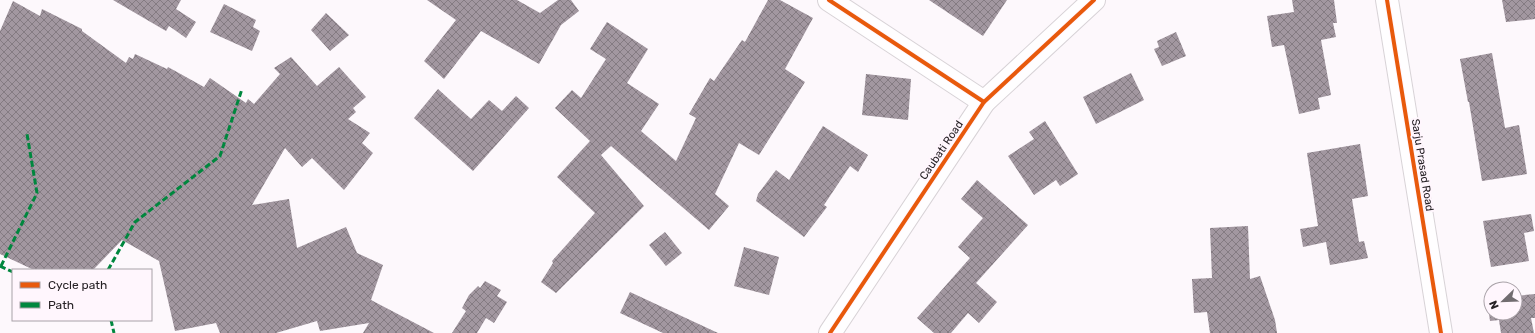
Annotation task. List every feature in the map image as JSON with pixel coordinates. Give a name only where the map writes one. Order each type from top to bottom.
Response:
[{"type":"street","points":[[829,0],[984,102]]},
{"type":"street","name":"Caubati Road","points":[[830,333],[984,102],[1094,0]]},
{"type":"street","name":"Sarju Prasad Road","points":[[1387,0],[1441,333]]},
{"type":"building","points":[[113,0],[181,0],[176,9],[196,22],[186,38],[169,26],[166,31]]},
{"type":"building","points":[[427,0],[517,0],[540,13],[558,0],[571,0],[579,11],[561,25],[539,64],[481,31],[444,79],[424,61],[456,20]]},
{"type":"building","points":[[768,0],[780,0],[813,18],[785,69],[805,82],[759,155],[739,143],[715,194],[729,206],[709,230],[611,146],[601,155],[644,206],[556,293],[541,282],[553,263],[552,261],[595,213],[557,177],[590,141],[555,108],[572,90],[581,98],[606,59],[590,49],[607,22],[648,49],[627,83],[659,104],[641,131],[676,161],[696,118],[689,114],[710,78],[714,81],[742,40],[745,42]]},
{"type":"building","points":[[929,0],[1007,0],[983,36]]},
{"type":"building","points":[[1292,0],[1334,0],[1337,23],[1333,23],[1336,37],[1321,40],[1331,95],[1318,98],[1320,109],[1299,114],[1284,45],[1272,47],[1267,16],[1294,12]]},
{"type":"building","points":[[1502,0],[1535,0],[1535,19],[1506,22]]},
{"type":"building","points":[[13,1],[40,16],[42,9],[82,29],[82,31],[126,63],[129,57],[133,59],[135,54],[167,69],[168,67],[204,87],[210,78],[246,103],[248,99],[254,104],[280,74],[274,68],[291,57],[317,86],[339,67],[366,97],[353,108],[356,112],[348,119],[370,133],[362,143],[373,153],[344,190],[312,158],[302,167],[285,148],[252,205],[289,199],[297,248],[346,227],[357,253],[383,265],[371,300],[434,333],[363,333],[369,323],[320,331],[317,321],[276,333],[220,333],[216,323],[175,331],[159,261],[122,240],[94,269],[32,269],[0,254],[0,31]]},
{"type":"building","points":[[224,4],[256,20],[253,27],[260,31],[252,51],[210,32]]},
{"type":"building","points":[[326,13],[349,35],[330,51],[311,30]]},
{"type":"building","points":[[1176,32],[1186,56],[1162,66],[1154,49],[1159,47],[1157,41]]},
{"type":"building","points":[[1492,53],[1505,128],[1519,125],[1527,174],[1482,181],[1469,102],[1460,59]]},
{"type":"building","points":[[1131,73],[1144,100],[1096,124],[1083,97]]},
{"type":"building","points":[[866,74],[911,79],[908,120],[862,115]]},
{"type":"building","points":[[438,89],[471,119],[489,100],[502,111],[516,96],[529,108],[473,171],[414,118]]},
{"type":"building","points":[[1045,121],[1078,174],[1060,186],[1056,180],[1034,195],[1008,156],[1034,139],[1029,132]]},
{"type":"building","points":[[823,126],[868,155],[858,172],[850,166],[824,205],[827,207],[804,237],[756,201],[758,194],[776,170],[789,180]]},
{"type":"building","points":[[1360,144],[1368,196],[1352,199],[1359,242],[1364,241],[1368,258],[1330,265],[1326,242],[1303,247],[1300,229],[1318,226],[1307,153]]},
{"type":"building","points":[[977,180],[1028,225],[976,283],[997,302],[979,323],[968,313],[951,333],[934,333],[917,318],[970,258],[958,247],[983,218],[961,199]]},
{"type":"building","points":[[1531,214],[1534,231],[1524,233],[1529,261],[1491,267],[1483,221]]},
{"type":"building","points":[[1248,226],[1250,279],[1260,276],[1275,320],[1277,333],[1210,333],[1207,312],[1194,313],[1192,279],[1212,278],[1210,228]]},
{"type":"building","points":[[665,232],[682,253],[666,266],[649,245]]},
{"type":"building","points":[[744,247],[779,257],[769,295],[734,286]]},
{"type":"building","points":[[485,281],[501,290],[497,296],[507,302],[494,323],[486,318],[477,333],[452,333],[466,311],[462,308],[469,295],[478,286],[480,288]]},
{"type":"building","points":[[630,292],[718,333],[663,333],[620,313]]},
{"type":"building","points":[[1535,294],[1535,318],[1531,318],[1534,333],[1501,333],[1499,321],[1523,321],[1523,295]]},
{"type":"marked path","points":[[109,269],[135,222],[220,156],[242,89]]},
{"type":"marked path","points":[[1,266],[37,193],[27,134]]},
{"type":"marked path","points":[[0,266],[12,272]]},
{"type":"marked path","points":[[111,321],[114,333]]},
{"type":"cycle path","points":[[829,0],[984,102]]},
{"type":"cycle path","points":[[830,333],[984,102],[1094,0]]},
{"type":"cycle path","points":[[1387,0],[1441,333]]}]
